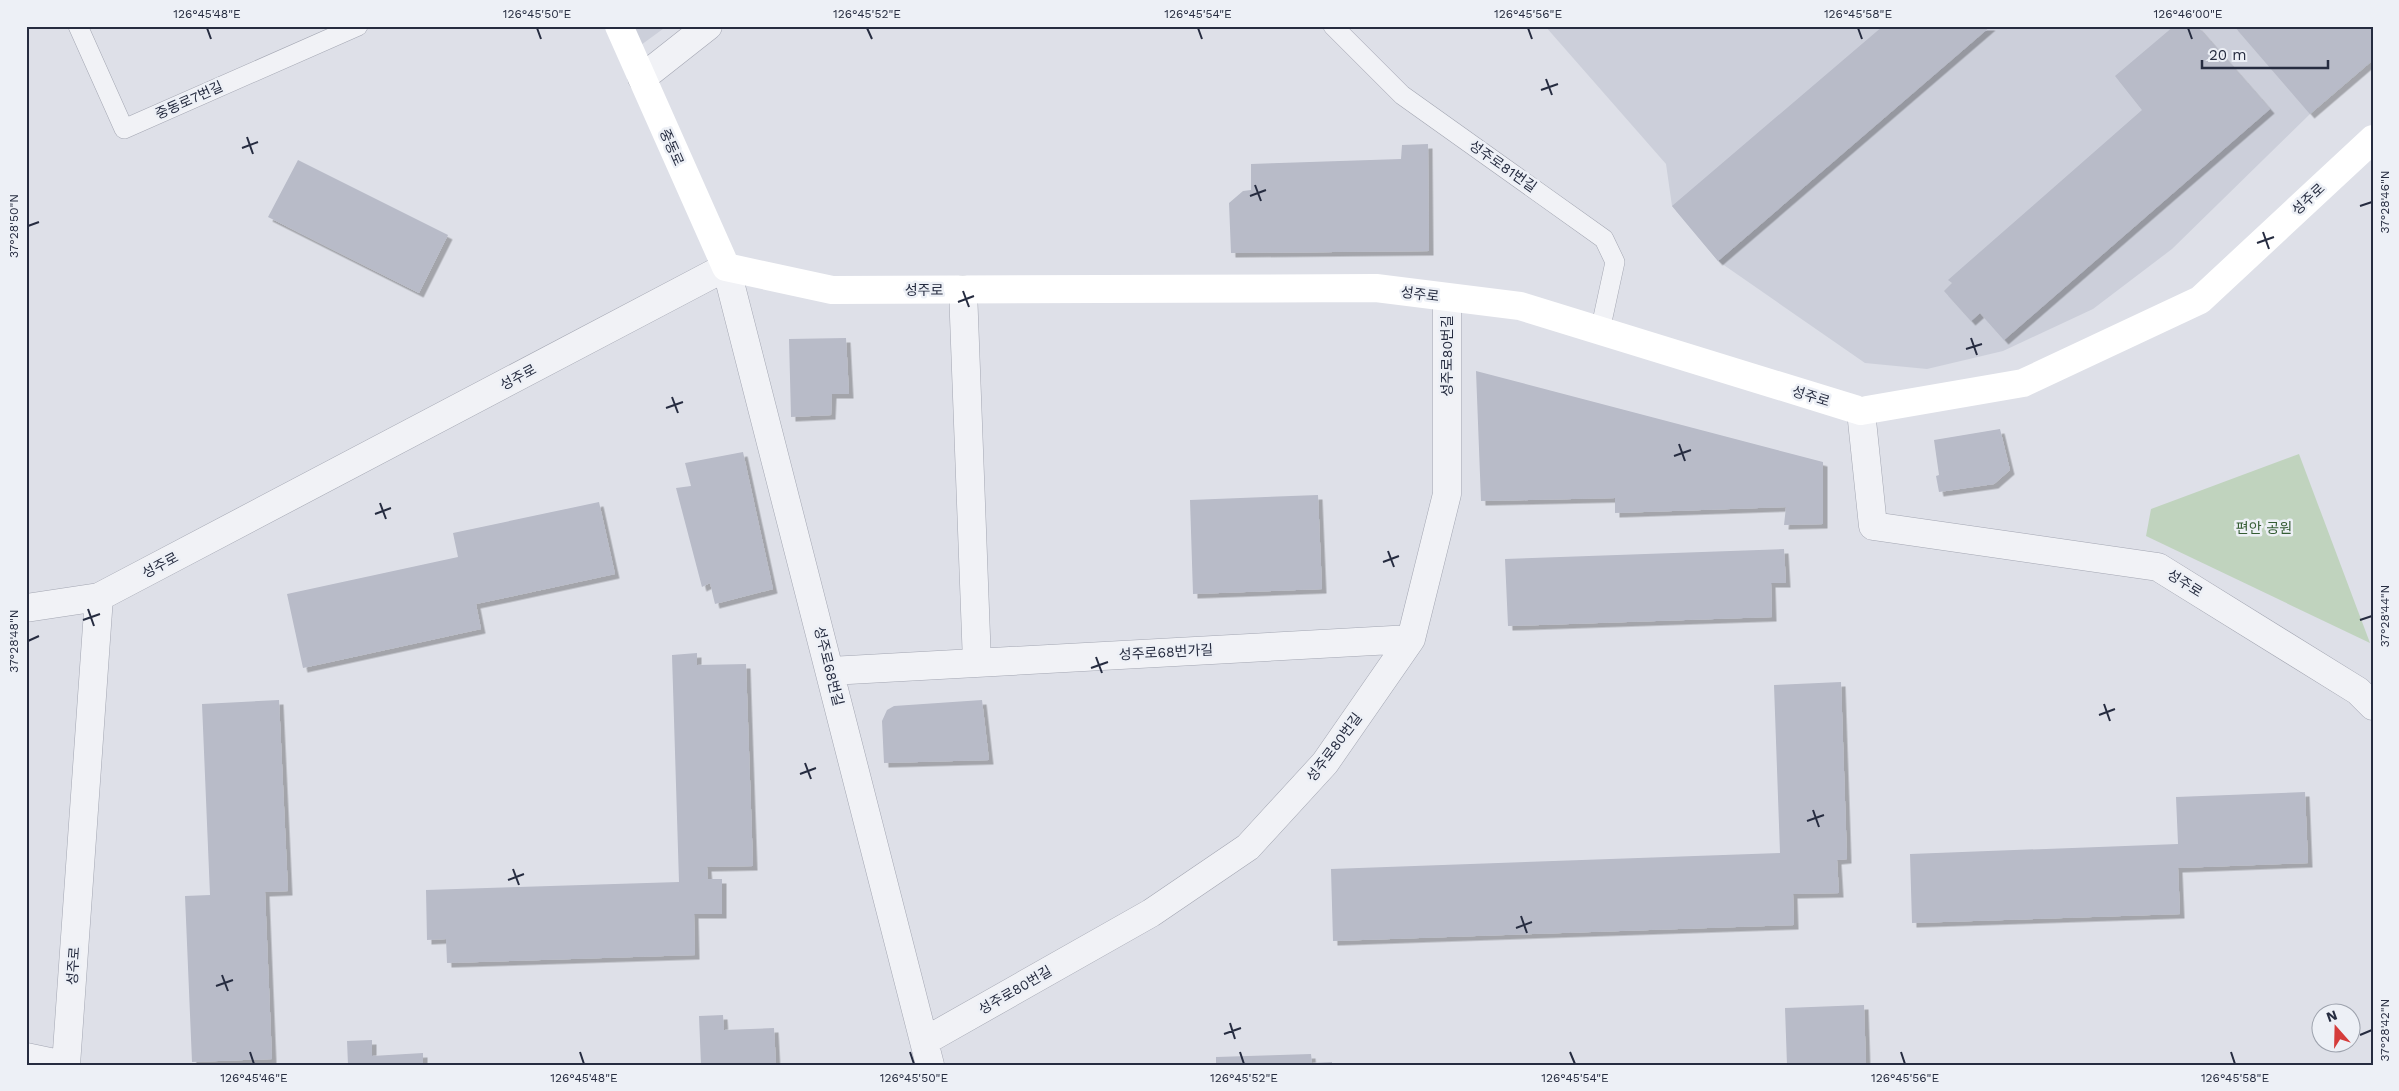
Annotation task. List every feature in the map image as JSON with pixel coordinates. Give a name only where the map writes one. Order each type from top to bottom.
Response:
[{"type":"street","name":"중동로","points":[[619,26],[726,267]]},
{"type":"street","points":[[642,78],[708,26]]},
{"type":"street","name":"성주로","points":[[26,608],[99,597],[726,267],[832,290],[1376,288],[1520,306],[1861,411],[2023,383],[2200,300],[2373,139]]},
{"type":"street","name":"성주로68번길","points":[[726,267],[928,1053]]},
{"type":"street","name":"성주로","points":[[963,290],[976,663]]},
{"type":"street","name":"성주로80번길","points":[[928,1053],[1151,913],[1248,847],[1325,764],[1411,639],[1447,494],[1447,298]]},
{"type":"street","name":"성주로","points":[[1861,411],[1873,526],[2158,567],[2358,691],[2373,706]]},
{"type":"street","name":"성주로","points":[[65,1065],[99,597]]},
{"type":"street","name":"성주로68번가길","points":[[830,671],[1411,639]]},
{"type":"street","points":[[26,1057],[65,1065]]},
{"type":"lane","name":"중동로7번길","points":[[78,26],[124,129],[358,26]]},
{"type":"lane","name":"성주로81번길","points":[[1333,26],[1402,95],[1604,239],[1615,262],[1600,331]]},
{"type":"shaded area","points":[[618,26],[667,26],[630,53]]},
{"type":"shaded area","points":[[1545,26],[2373,26],[2373,60],[2310,114],[2172,249],[2093,309],[2003,351],[1927,369],[1865,363],[1718,261],[1672,206],[1666,164]]},
{"type":"green space","name":"편안 공원","points":[[2299,454],[2370,643],[2146,536],[2151,509]]},
{"type":"building","points":[[1883,26],[1991,26],[1718,261],[1672,206]]},
{"type":"building","points":[[2174,26],[2197,26],[2270,109],[2004,340],[1980,313],[1971,321],[1944,291],[1952,283],[1948,280],[2142,110],[2115,76]]},
{"type":"building","points":[[2234,26],[2373,26],[2373,60],[2310,114]]},
{"type":"building","points":[[1428,144],[1429,251],[1231,253],[1229,203],[1243,191],[1251,190],[1251,164],[1401,159],[1402,145]]},
{"type":"building","points":[[298,160],[448,235],[419,293],[268,217]]},
{"type":"building","points":[[846,338],[849,394],[832,394],[831,415],[791,417],[789,339]]},
{"type":"building","points":[[1476,371],[1823,462],[1823,524],[1784,525],[1786,507],[1615,513],[1615,498],[1481,501]]},
{"type":"building","points":[[2000,429],[2010,470],[1994,484],[1939,492],[1936,476],[1939,475],[1934,440]]},
{"type":"building","points":[[743,452],[773,589],[715,604],[710,583],[702,587],[676,488],[691,486],[685,463]]},
{"type":"building","points":[[1318,495],[1322,589],[1193,594],[1190,500]]},
{"type":"building","points":[[599,502],[615,574],[476,604],[481,629],[303,668],[287,594],[458,557],[453,533]]},
{"type":"building","points":[[1784,549],[1786,583],[1771,583],[1772,617],[1508,626],[1505,559]]},
{"type":"building","points":[[697,653],[697,665],[746,664],[753,866],[707,867],[708,879],[722,879],[722,914],[694,914],[695,955],[447,963],[446,939],[427,940],[426,890],[679,882],[672,655]]},
{"type":"building","points":[[1841,682],[1847,859],[1837,860],[1839,893],[1793,894],[1794,925],[1333,941],[1331,869],[1780,853],[1774,685]]},
{"type":"building","points":[[279,700],[288,891],[265,892],[272,1059],[192,1062],[185,896],[210,895],[202,704]]},
{"type":"building","points":[[982,700],[989,760],[884,763],[882,721],[887,710],[894,706]]},
{"type":"building","points":[[2305,792],[2308,863],[2178,868],[2180,914],[1912,923],[1910,854],[2178,844],[2176,797]]},
{"type":"building","points":[[1864,1005],[1866,1065],[1787,1065],[1785,1008]]},
{"type":"building","points":[[723,1015],[724,1030],[774,1028],[776,1065],[701,1065],[699,1016]]},
{"type":"building","points":[[372,1040],[372,1056],[423,1053],[423,1065],[348,1065],[347,1041]]},
{"type":"building","points":[[1311,1054],[1312,1063],[1332,1062],[1332,1065],[1216,1065],[1216,1057]]}]
